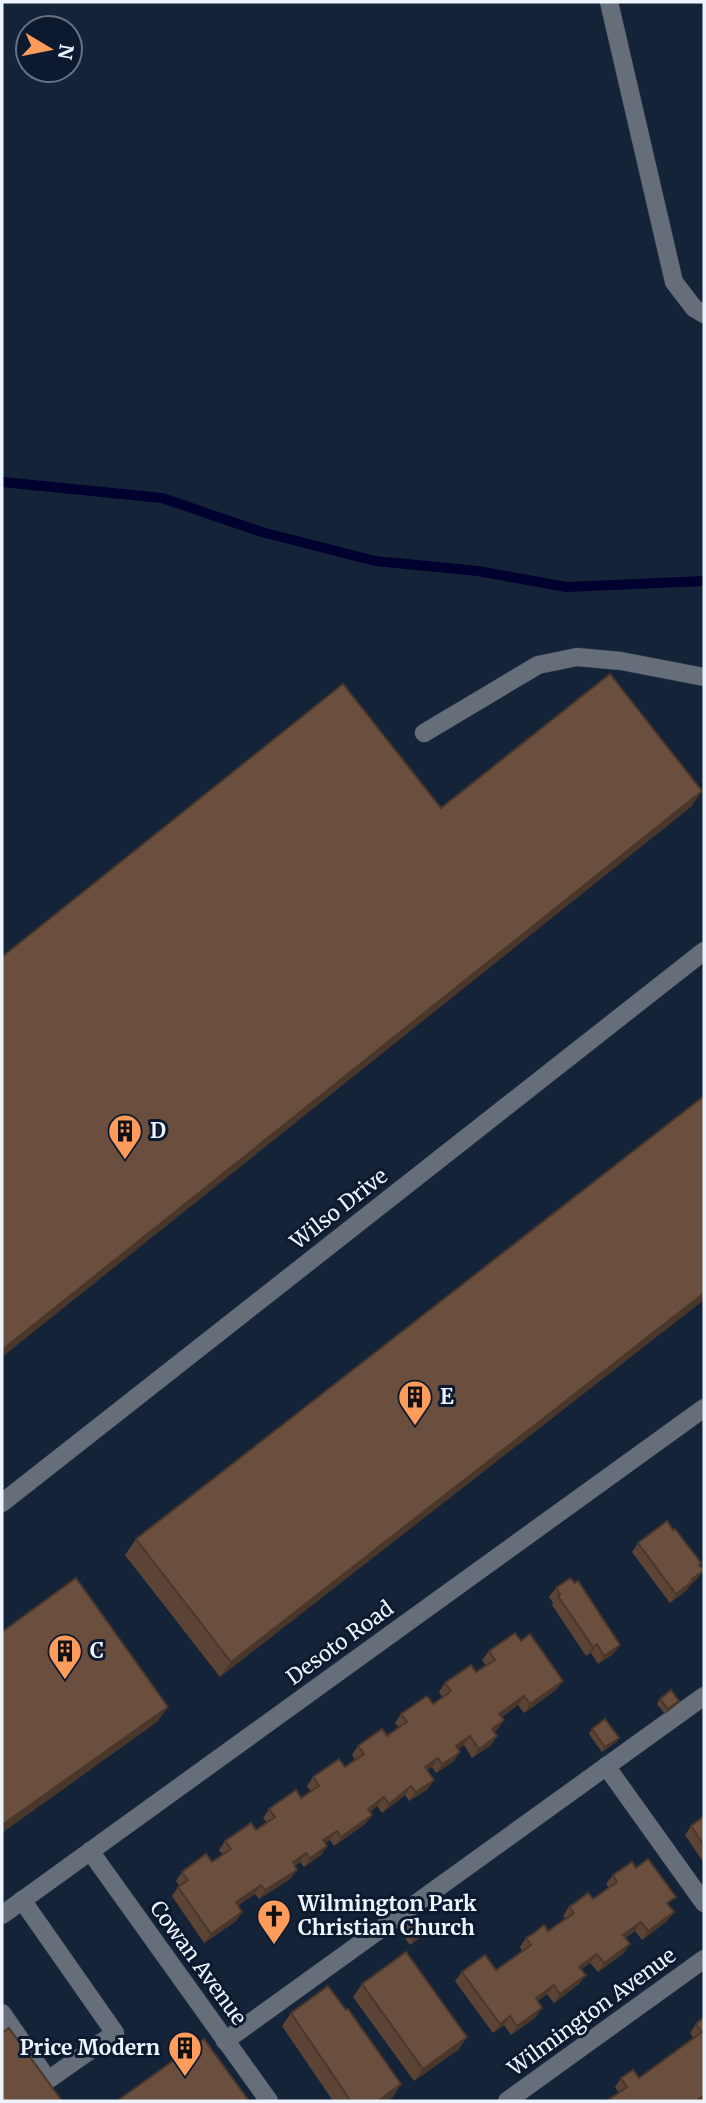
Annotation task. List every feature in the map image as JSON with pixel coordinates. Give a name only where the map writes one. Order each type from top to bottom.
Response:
[{"type":"street","points":[[609,2],[674,282],[694,308],[704,314]]},
{"type":"street","points":[[424,733],[538,665],[578,657],[621,661],[704,677]]},
{"type":"street","name":"Wilso Drive","points":[[3,1499],[704,951]]},
{"type":"street","name":"Desoto Road","points":[[2,1915],[704,1408]]},
{"type":"street","points":[[225,2041],[704,1696]]},
{"type":"street","points":[[606,1766],[704,1903]]},
{"type":"street","name":"Cowan Avenue","points":[[90,1851],[269,2101]]},
{"type":"street","points":[[2,2013],[48,2080],[115,2033],[22,1900]]},
{"type":"street","name":"Wilmington Avenue","points":[[507,2101],[704,1959]]},
{"type":"building","name":"D","points":[[610,674],[702,791],[2,1350],[2,957],[343,684],[441,808]]},
{"type":"building","name":"E","points":[[704,1096],[704,1293],[231,1662],[136,1539]]},
{"type":"building","points":[[667,1521],[704,1570],[676,1594],[638,1543]]},
{"type":"building","name":"C","points":[[76,1578],[168,1707],[2,1825],[2,1632]]},
{"type":"building","points":[[570,1578],[575,1583],[578,1581],[620,1645],[604,1656],[597,1644],[593,1647],[558,1596],[560,1594],[556,1588]]},
{"type":"building","points":[[515,1633],[521,1641],[530,1634],[563,1681],[530,1704],[524,1696],[499,1714],[504,1720],[492,1729],[497,1736],[479,1749],[470,1736],[456,1746],[460,1752],[452,1758],[442,1764],[438,1758],[425,1767],[434,1780],[416,1792],[411,1786],[389,1804],[384,1797],[368,1809],[372,1815],[341,1837],[337,1831],[323,1840],[327,1846],[310,1858],[306,1853],[293,1862],[297,1870],[265,1890],[261,1885],[236,1902],[242,1912],[211,1934],[178,1887],[188,1880],[182,1872],[206,1854],[212,1862],[231,1849],[225,1841],[251,1823],[256,1830],[275,1817],[269,1809],[296,1790],[301,1798],[319,1786],[313,1777],[339,1759],[345,1767],[364,1754],[358,1746],[382,1729],[387,1736],[407,1722],[401,1714],[427,1696],[433,1704],[442,1698],[451,1691],[445,1683],[471,1665],[476,1672],[495,1660],[489,1651]]},
{"type":"building","points":[[671,1690],[679,1701],[668,1709],[660,1699]]},
{"type":"building","points":[[605,1719],[619,1738],[605,1747],[592,1729]]},
{"type":"building","points":[[704,1816],[704,1845],[691,1826]]},
{"type":"building","points":[[648,1859],[676,1897],[667,1903],[674,1912],[648,1931],[641,1922],[623,1935],[630,1944],[604,1963],[597,1954],[579,1967],[586,1975],[560,1994],[554,1985],[536,1998],[542,2008],[517,2026],[510,2016],[500,2024],[462,1972],[485,1955],[496,1970],[531,1945],[526,1938],[544,1925],[548,1931],[574,1913],[569,1907],[588,1893],[593,1899],[617,1882],[613,1875],[632,1862],[636,1868]]},
{"type":"building","points":[[417,1917],[427,1930],[413,1940],[403,1926]]},
{"type":"building","points":[[406,1952],[467,2037],[423,2069],[362,1984]]},
{"type":"building","points":[[328,1986],[346,2010],[348,2009],[401,2084],[378,2101],[349,2101],[291,2013]]},
{"type":"building","points":[[704,2017],[704,2095],[696,2101],[607,2101],[627,2087],[621,2078],[633,2070],[639,2078],[702,2032],[696,2024]]},
{"type":"building","points":[[9,2028],[62,2101],[2,2101],[2,2033]]},
{"type":"building","points":[[204,2039],[249,2101],[117,2101]]},
{"type":"waterway","points":[[2,482],[162,498],[262,532],[375,561],[478,571],[566,587],[704,581]]},
{"type":"place","name":"D","points":[[125,1161]]},
{"type":"place","name":"E","points":[[415,1427]]},
{"type":"place","name":"C","points":[[65,1681]]},
{"type":"place","name":"Wilmington Park Christian Church","points":[[274,1946]]},
{"type":"place","name":"Price Modern","points":[[185,2078]]}]
